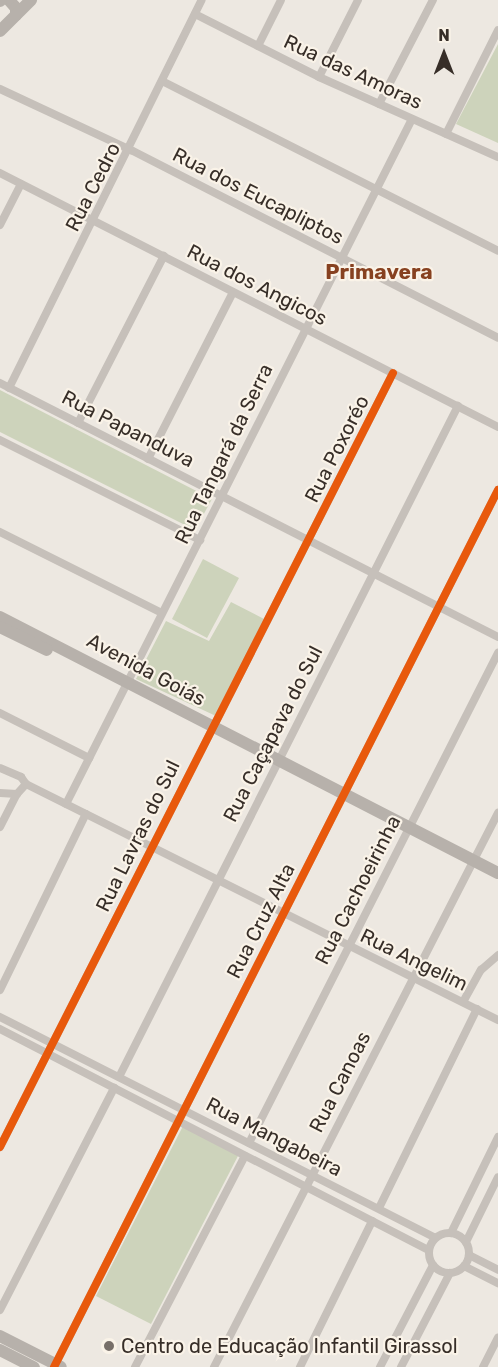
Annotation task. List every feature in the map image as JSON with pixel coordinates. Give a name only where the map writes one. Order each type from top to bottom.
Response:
[{"type":"street","points":[[9,0],[16,15]]},
{"type":"street","points":[[0,31],[31,0]]},
{"type":"street","name":"Rua Cedro","points":[[9,388],[131,150],[202,0]]},
{"type":"street","points":[[258,46],[281,0]]},
{"type":"street","points":[[319,77],[358,0]]},
{"type":"street","points":[[379,104],[432,0]]},
{"type":"street","name":"Rua das Amoras","points":[[195,15],[319,77],[498,157]]},
{"type":"street","points":[[446,134],[498,30]]},
{"type":"street","points":[[164,82],[498,251]]},
{"type":"street","name":"Rua dos Eucapliptos","points":[[0,89],[131,150],[498,338]]},
{"type":"street","name":"Rua Tangará da Serra","points":[[66,804],[124,684],[200,540],[304,328],[412,119]]},
{"type":"street","name":"Rua dos Angicos","points":[[0,173],[498,427]]},
{"type":"street","points":[[0,225],[21,184]]},
{"type":"street","points":[[78,423],[164,256]]},
{"type":"street","points":[[148,459],[233,292]]},
{"type":"street","name":"Rua Poxoréo","points":[[309,540],[393,374]]},
{"type":"street","name":"Rua Papanduva","points":[[0,383],[498,637]]},
{"type":"street","name":"Rua Caçapava do Sul","points":[[119,1077],[218,878],[376,573],[458,406]]},
{"type":"street","points":[[0,440],[200,540]]},
{"type":"street","name":"Rua Cruz Alta","points":[[57,1366],[342,795],[498,490]]},
{"type":"street","points":[[0,532],[162,613]]},
{"type":"street","name":"Rua Lavras do Sul","points":[[0,1148],[210,729],[309,540]]},
{"type":"street","name":"Avenida Goiás","points":[[0,617],[210,729],[472,863],[498,873]]},
{"type":"street","name":"Avenida Goiás","points":[[0,627],[124,684]]},
{"type":"street","name":"Rua Cachoeirinha","points":[[249,1143],[498,652]]},
{"type":"street","points":[[0,713],[89,758]]},
{"type":"street","name":"Rua Angelim","points":[[0,768],[21,777],[26,784],[153,845],[283,913],[498,1020]]},
{"type":"street","points":[[0,827],[17,794],[26,784]]},
{"type":"street","points":[[0,793],[17,794]]},
{"type":"street","name":"Rua Canoas","points":[[214,1367],[411,977],[498,813]]},
{"type":"street","points":[[0,990],[86,814]]},
{"type":"street","name":"Avenida Goiás","points":[[472,863],[498,881]]},
{"type":"street","points":[[463,1002],[481,970],[498,955]]},
{"type":"street","points":[[379,1208],[477,1009]]},
{"type":"street","name":"Rua Mangabeira","points":[[0,1017],[435,1238]]},
{"type":"street","name":"Rua Mangabeira","points":[[0,1029],[428,1250]]},
{"type":"street","points":[[0,1310],[114,1088]]},
{"type":"street","points":[[380,1367],[433,1265],[428,1250],[435,1238],[451,1233],[498,1137]]},
{"type":"street","points":[[135,1367],[245,1156]]},
{"type":"street","points":[[401,1367],[450,1273],[464,1266],[469,1255],[466,1242],[498,1177]]},
{"type":"street","points":[[300,1367],[372,1221]]},
{"type":"street","points":[[451,1233],[466,1242]]},
{"type":"street","points":[[469,1255],[498,1270]]},
{"type":"street","points":[[433,1265],[450,1273]]},
{"type":"street","points":[[464,1266],[498,1283]]},
{"type":"street","points":[[0,1336],[57,1366]]},
{"type":"street","points":[[483,1367],[498,1338]]},
{"type":"street","points":[[0,1350],[34,1367]]},
{"type":"green space","points":[[498,44],[498,143],[456,124]]},
{"type":"green space","points":[[0,390],[212,499],[195,530],[0,432]]},
{"type":"green space","points":[[203,559],[239,578],[207,638],[172,619]]},
{"type":"green space","points":[[231,602],[266,620],[216,716],[136,679],[166,621],[209,641]]},
{"type":"green space","points":[[183,1126],[239,1154],[151,1324],[96,1296]]},
{"type":"cycle path","points":[[0,1147],[393,373]]},
{"type":"cycle path","points":[[54,1367],[498,490]]},
{"type":"place","name":"Centro de Educação Infantil Girassol","points":[[109,1346]]},
{"type":"district","name":"Primavera","points":[[379,272]]}]
